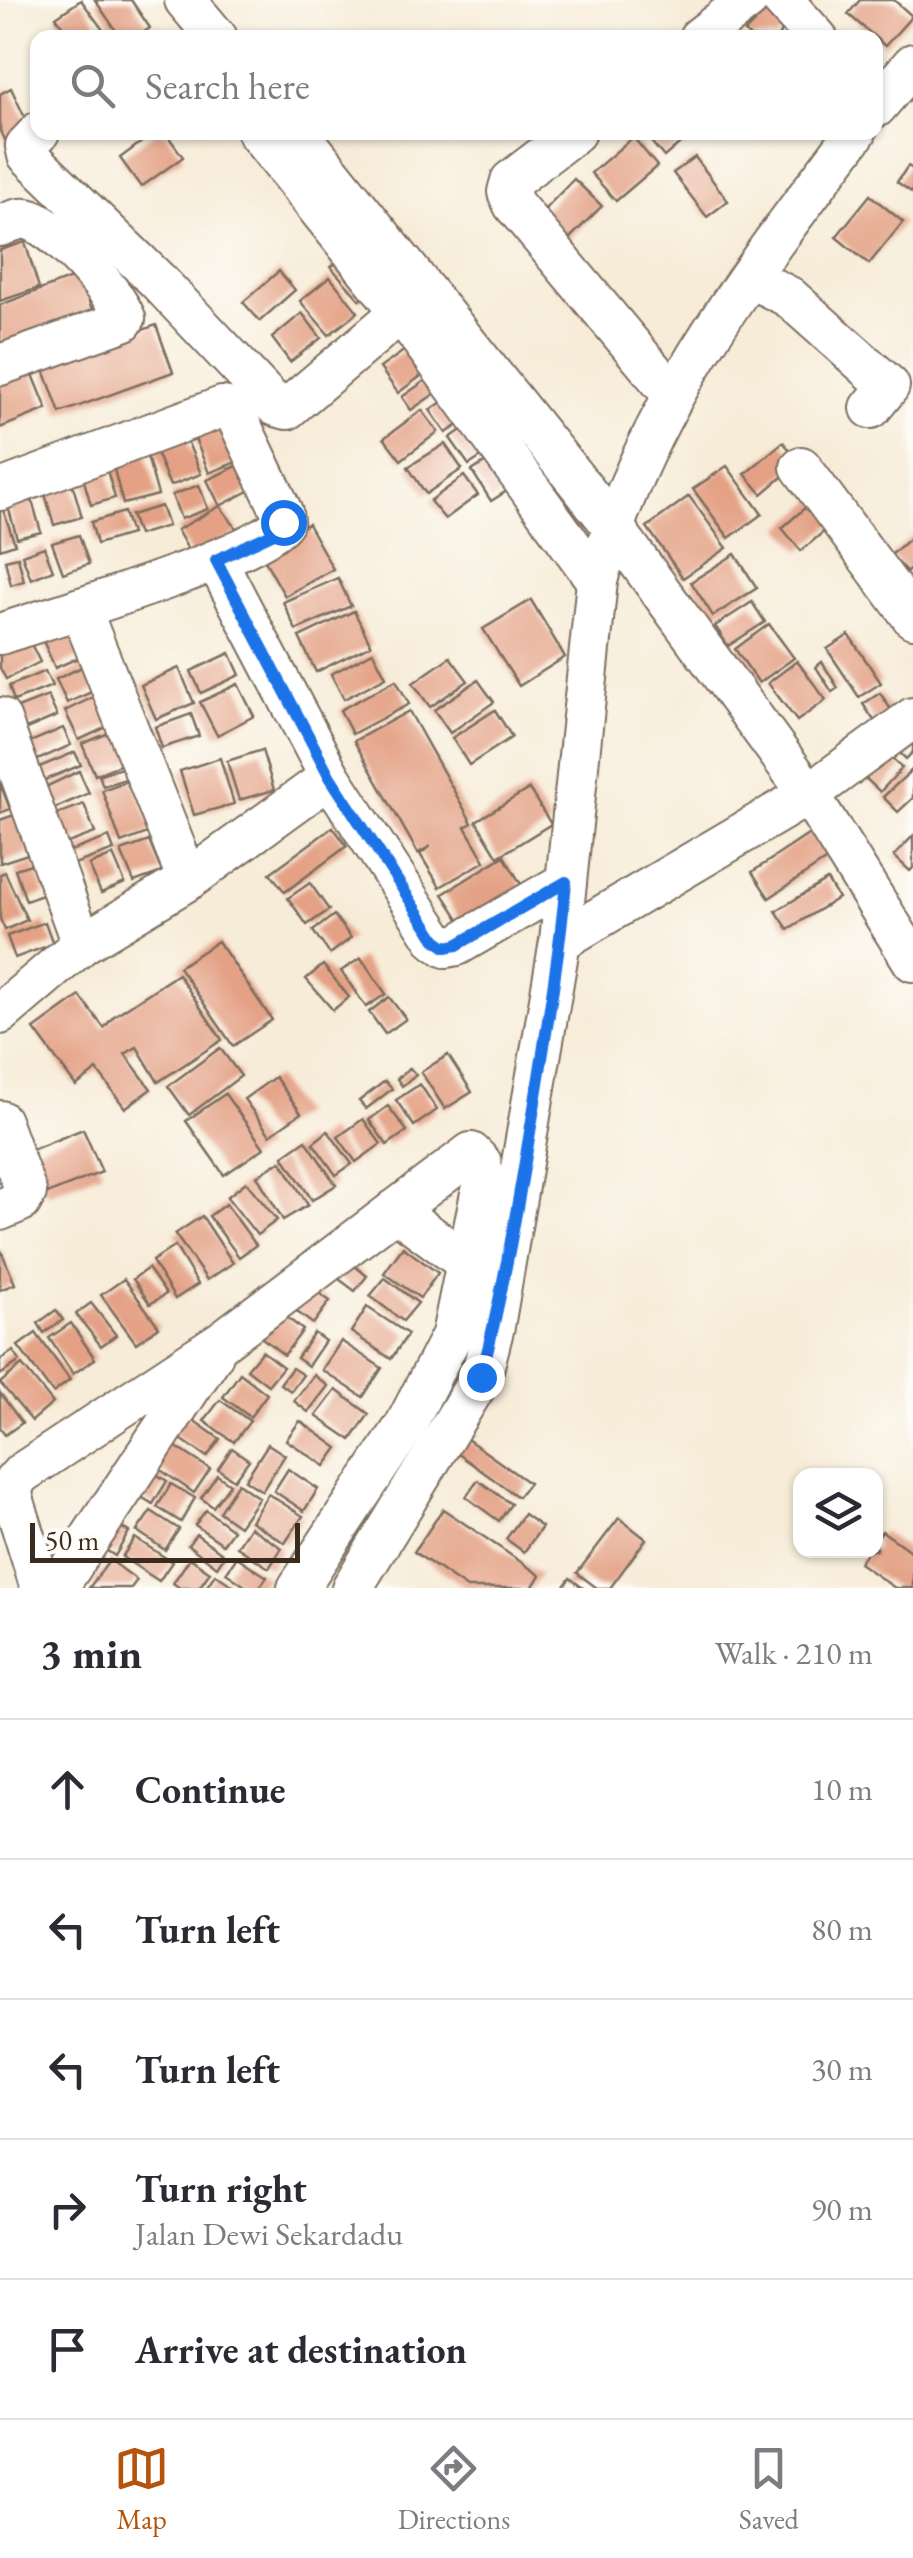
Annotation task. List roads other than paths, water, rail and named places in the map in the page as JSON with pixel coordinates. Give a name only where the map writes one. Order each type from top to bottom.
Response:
[{"type":"street","points":[[185,0],[211,30]]},
{"type":"street","points":[[709,30],[748,0]]},
{"type":"street","points":[[782,0],[810,30]]},
{"type":"street","points":[[883,98],[913,64]]},
{"type":"street","points":[[32,140],[26,146],[28,154],[157,280],[276,406],[293,405],[400,312]]},
{"type":"street","points":[[263,140],[400,312],[597,581]]},
{"type":"street","points":[[304,140],[612,524],[809,794],[913,961]]},
{"type":"street","points":[[565,140],[512,182],[508,192],[514,205],[672,394]]},
{"type":"street","points":[[352,1588],[481,1377],[494,1326],[560,941],[597,581],[612,524],[672,394],[850,140]]},
{"type":"street","points":[[0,226],[21,218],[34,221],[74,253],[108,288],[125,318],[0,366]]},
{"type":"street","points":[[751,278],[804,308],[888,386],[871,408]]},
{"type":"street","points":[[0,490],[222,407],[233,409],[282,512],[283,522],[276,532],[216,560],[0,634]]},
{"type":"street","points":[[801,467],[913,618]]},
{"type":"street","points":[[216,560],[330,777],[436,940],[446,947],[457,945],[566,882]]},
{"type":"street","points":[[80,608],[188,880]]},
{"type":"street","points":[[0,718],[82,944]]},
{"type":"street","points":[[560,941],[809,794],[913,718]]},
{"type":"street","points":[[0,1014],[82,944],[188,880],[330,777]]},
{"type":"street","points":[[0,1121],[26,1192],[21,1201],[0,1210]]},
{"type":"street","points":[[40,1588],[12,1495],[14,1482],[22,1473],[222,1341],[471,1153],[477,1157],[483,1184],[452,1335],[405,1426],[298,1588]]},
{"type":"street","points":[[395,1210],[467,1263]]},
{"type":"street","points":[[57,1588],[222,1341]]}]
